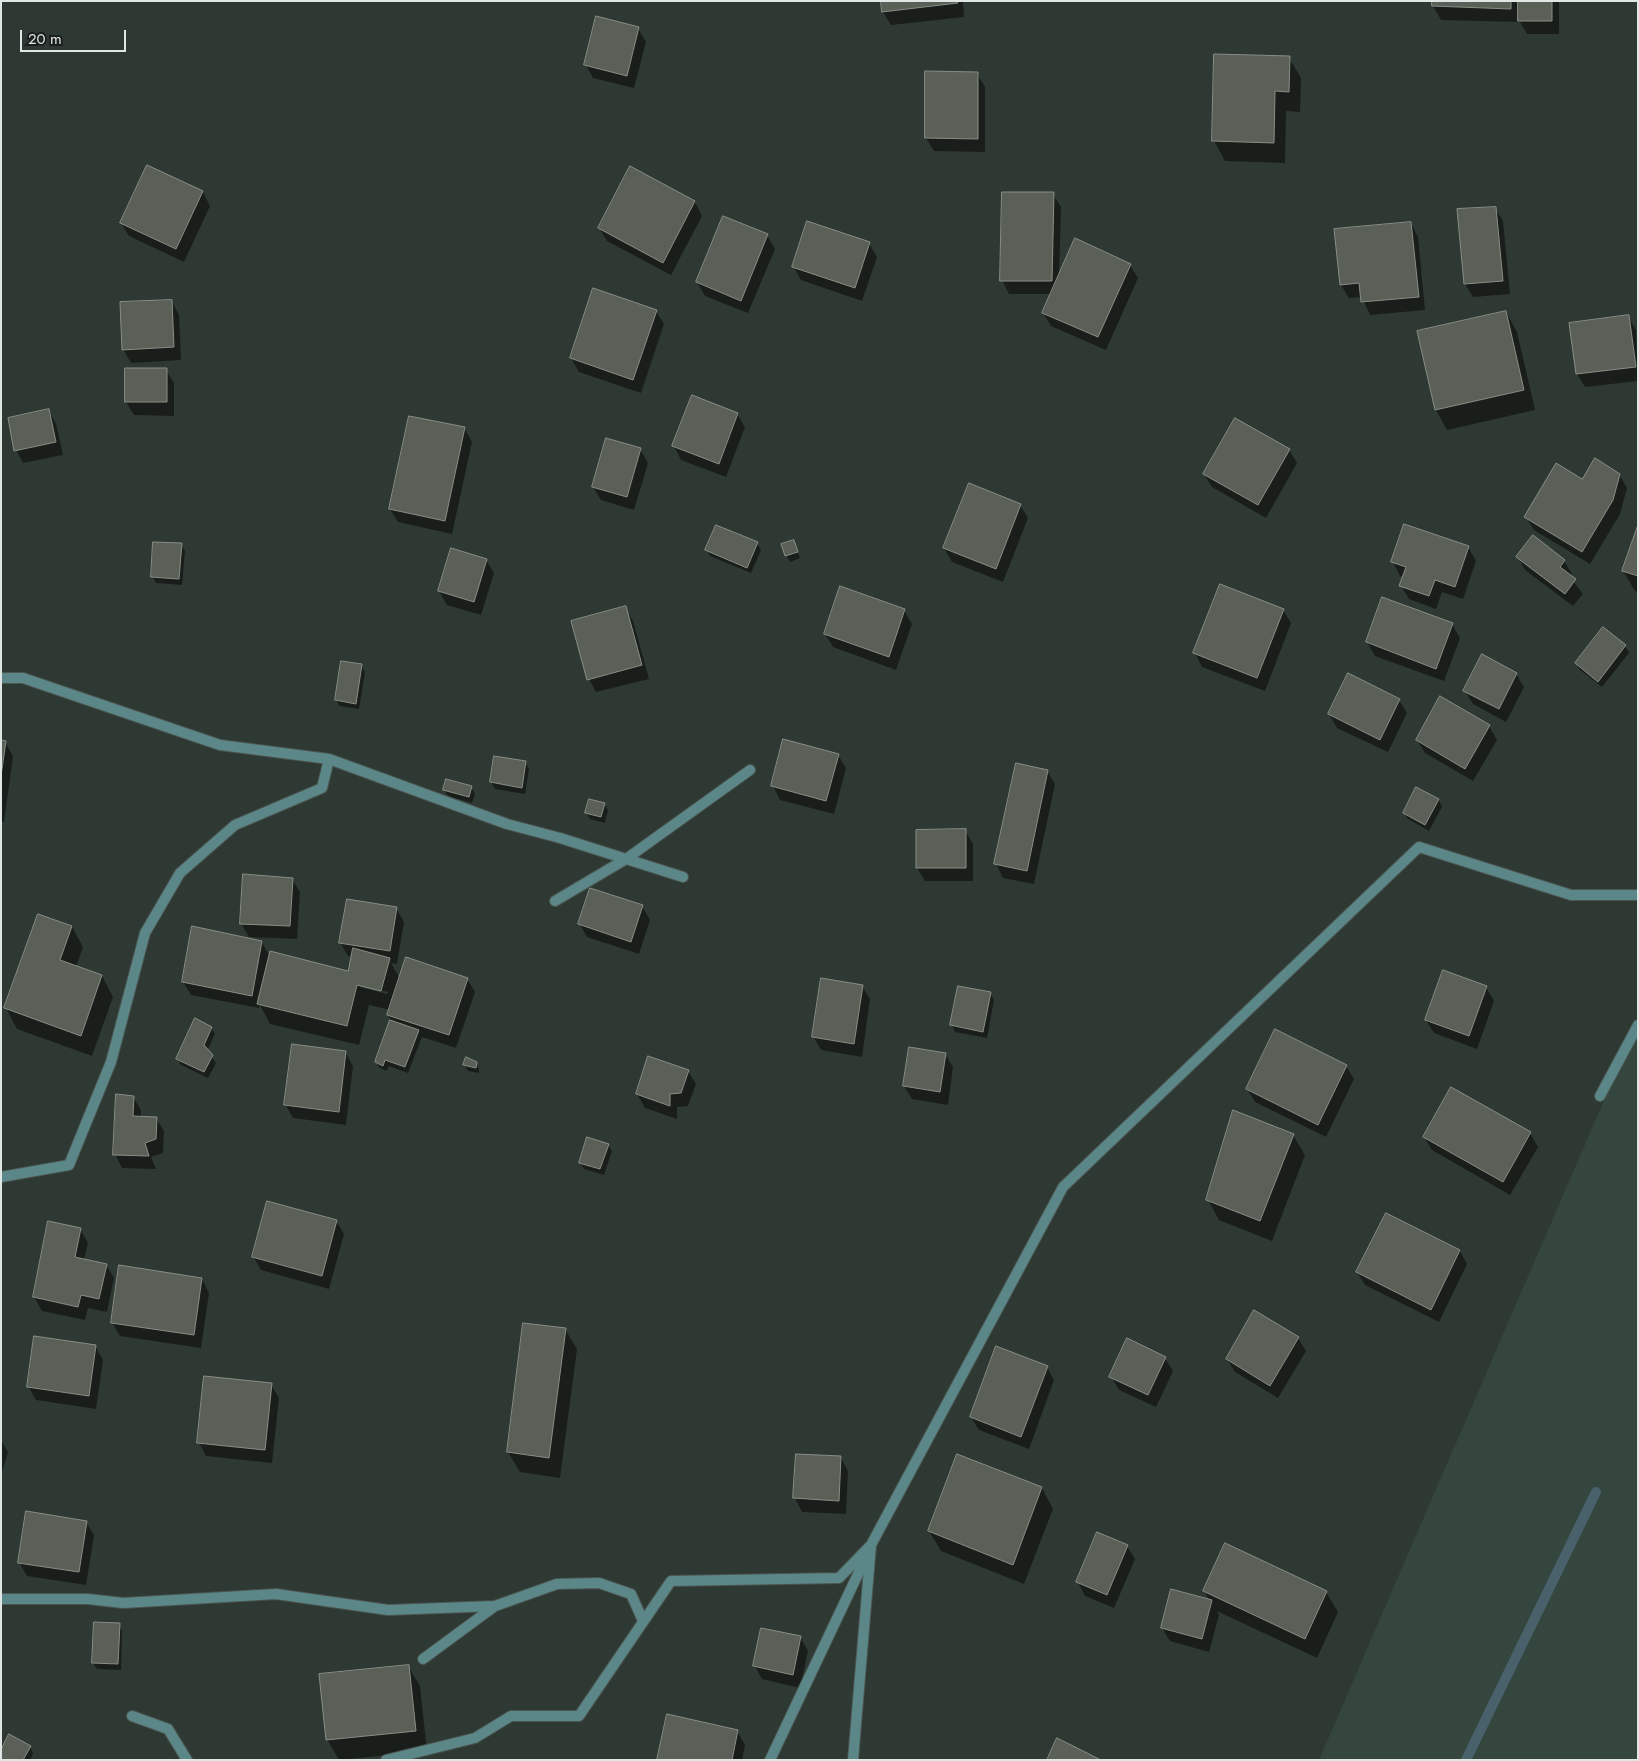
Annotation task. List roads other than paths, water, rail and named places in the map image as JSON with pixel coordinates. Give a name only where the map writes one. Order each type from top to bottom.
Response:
[{"type":"street","points":[[1,678],[23,678],[220,745],[329,759],[507,824],[683,877]]},
{"type":"street","points":[[1,1177],[70,1165],[111,1062],[145,933],[180,873],[235,825],[322,788],[329,759]]},
{"type":"street","points":[[555,901],[626,859],[750,770]]},
{"type":"street","points":[[770,1760],[871,1545],[1063,1187],[1419,847],[1571,895],[1638,895]]},
{"type":"street","points":[[1600,1096],[1638,1025]]},
{"type":"street","points":[[386,1760],[475,1738],[511,1716],[580,1716],[671,1581],[839,1578],[871,1545]]},
{"type":"street","points":[[853,1760],[871,1545]]},
{"type":"street","points":[[423,1659],[495,1606],[558,1584],[599,1583],[631,1594],[643,1621]]},
{"type":"street","points":[[1,1599],[88,1599],[123,1603],[276,1594],[388,1610],[461,1605],[495,1606]]},
{"type":"street","points":[[132,1716],[168,1729],[187,1760]]},
{"type":"waterway","points":[[1466,1760],[1596,1492]]}]
